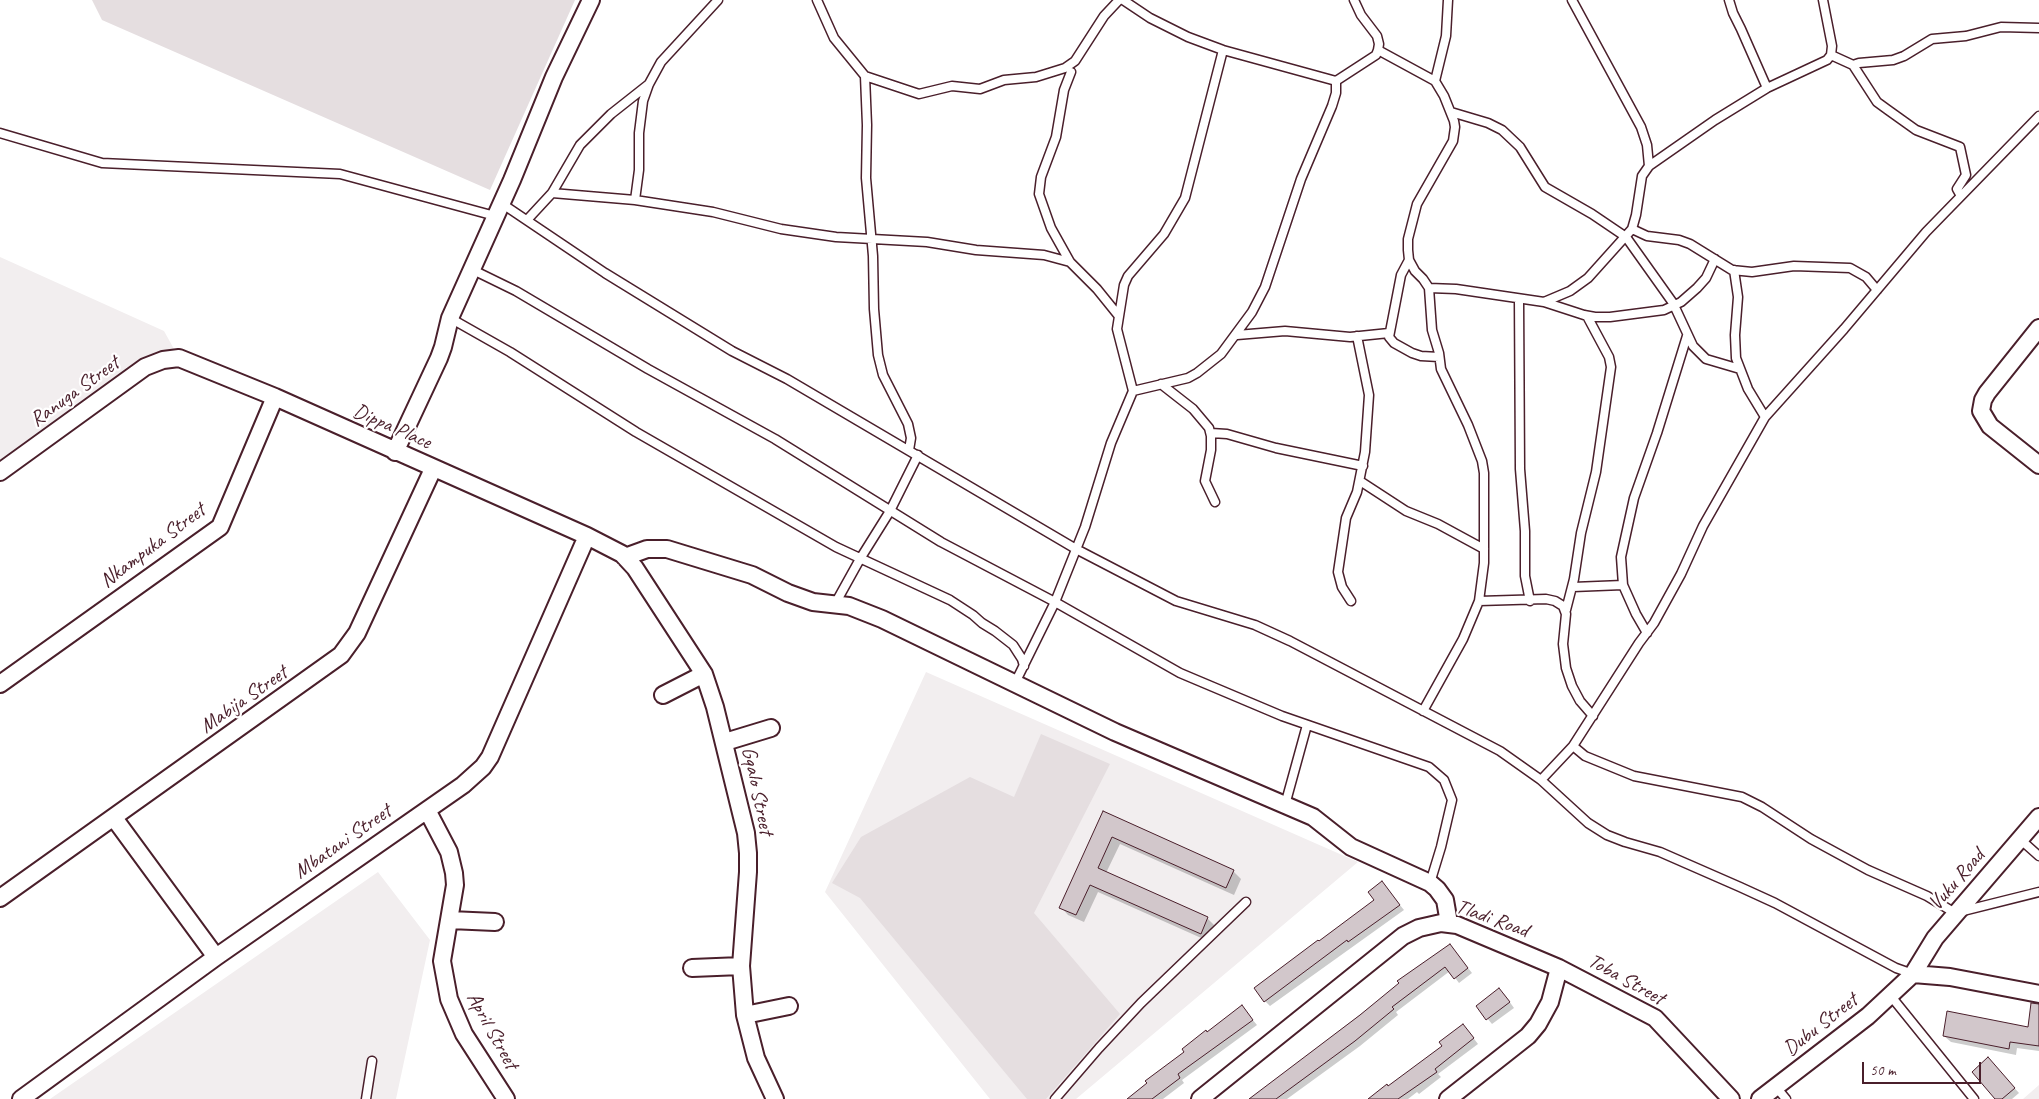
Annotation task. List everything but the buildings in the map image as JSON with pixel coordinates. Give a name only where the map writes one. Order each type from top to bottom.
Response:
[{"type":"street","points":[[395,452],[443,347],[450,318],[554,77],[591,0]]},
{"type":"street","points":[[2039,328],[1983,400],[1981,411],[1990,426],[2039,465]]},
{"type":"street","name":"Dippa Place","points":[[179,358],[275,398],[587,536]]},
{"type":"street","name":"Ranuga Street","points":[[0,472],[145,367],[163,360],[179,358]]},
{"type":"street","name":"Nkampuka Street","points":[[0,684],[220,527],[275,398]]},
{"type":"street","name":"Mabija Street","points":[[0,898],[332,663],[348,648],[357,633],[432,468]]},
{"type":"street","name":"Gqalo Street","points":[[587,536],[625,556],[635,568],[704,674],[725,742],[746,833],[748,872],[741,966],[745,1015],[756,1058],[775,1099]]},
{"type":"street","name":"Mbatani Street","points":[[21,1099],[216,957],[473,776],[490,757],[587,536]]},
{"type":"street","points":[[625,556],[647,549],[667,549],[752,575],[788,593],[814,602],[849,606],[882,618],[1115,732],[1318,820],[1351,847],[1437,889],[1445,900],[1449,923]]},
{"type":"street","points":[[663,695],[704,674]]},
{"type":"street","points":[[725,742],[771,728]]},
{"type":"street","name":"April Street","points":[[427,810],[452,863],[455,885],[442,961],[448,999],[464,1034],[506,1099]]},
{"type":"street","name":"Vuku Road","points":[[1912,974],[1935,938],[1955,913],[2021,840],[2039,817]]},
{"type":"street","points":[[114,818],[216,957]]},
{"type":"street","points":[[450,920],[495,922]]},
{"type":"street","name":"Tladi Road","points":[[1200,1099],[1403,936],[1430,924],[1449,923],[1457,925],[1559,968]]},
{"type":"street","points":[[692,968],[741,966]]},
{"type":"street","points":[[1448,1099],[1528,1036],[1538,1024],[1550,1002],[1559,968]]},
{"type":"street","name":"Toba Street","points":[[1559,968],[1656,1018],[1731,1099]]},
{"type":"street","points":[[1912,974],[1950,977],[2039,994]]},
{"type":"street","name":"Dubu Street","points":[[1760,1099],[1781,1093],[1868,1016],[1912,974]]},
{"type":"street","points":[[745,1015],[789,1006]]},
{"type":"lane","points":[[635,200],[639,170],[639,133],[643,101],[649,84],[661,62],[718,0]]},
{"type":"lane","points":[[817,0],[834,38],[865,76],[919,94],[952,86],[980,89],[1004,80],[1036,77],[1056,72],[1075,61],[1104,16],[1119,0]]},
{"type":"lane","points":[[1123,0],[1150,18],[1188,37],[1223,50],[1336,81],[1376,55],[1378,50],[1377,36],[1354,0]]},
{"type":"lane","points":[[1435,80],[1446,36],[1448,0]]},
{"type":"lane","points":[[1572,0],[1641,127],[1647,146],[1649,166]]},
{"type":"lane","points":[[1729,0],[1732,13],[1767,88]]},
{"type":"lane","points":[[1544,302],[1570,291],[1588,278],[1626,237],[1632,229],[1636,215],[1642,176],[1649,166],[1715,120],[1767,88],[1824,62],[1831,55],[1832,46],[1823,0]]},
{"type":"lane","points":[[1853,65],[1893,60],[1932,40],[1966,36],[2001,27],[2039,28]]},
{"type":"lane","points":[[1015,683],[1055,602],[1085,527],[1111,443],[1133,391],[1118,335],[1118,315],[1126,279],[1164,234],[1186,198],[1223,50]]},
{"type":"lane","points":[[1378,50],[1435,80],[1451,112],[1455,127],[1453,141],[1417,204],[1408,239],[1409,260],[1415,271],[1429,288],[1432,330],[1443,376],[1468,425],[1482,461],[1484,563],[1479,601],[1463,639],[1423,711]]},
{"type":"lane","points":[[1831,55],[1853,65],[1882,106],[1916,130],[1960,147],[1966,175],[1958,189],[1961,196]]},
{"type":"lane","points":[[1071,72],[1066,82],[1056,137],[1041,177],[1040,198],[1051,228],[1070,262],[1097,289],[1118,315]]},
{"type":"lane","points":[[865,76],[867,126],[866,178],[878,355],[883,375],[908,424],[911,444],[909,450]]},
{"type":"lane","points":[[1133,391],[1188,378],[1197,374],[1221,354],[1252,312],[1268,280],[1301,180],[1332,106],[1336,93],[1336,81]]},
{"type":"lane","points":[[527,220],[552,193],[580,145],[611,114],[649,84]]},
{"type":"lane","points":[[1451,112],[1488,123],[1502,130],[1520,147],[1545,187],[1592,214],[1626,237],[1675,306],[1693,346],[1706,359],[1740,369]]},
{"type":"lane","points":[[1541,780],[1573,746],[1639,642],[1654,623],[1681,574],[1703,526],[1765,417],[1926,232],[2039,116]]},
{"type":"lane","points":[[0,133],[102,163],[340,174],[498,210],[527,220],[606,273],[732,351],[787,379],[1076,549],[1176,601],[1255,626],[1290,641],[1500,751],[1541,780],[1588,823],[1607,835],[1660,852],[1740,887],[1783,907],[1896,968],[1912,974]]},
{"type":"lane","points":[[552,193],[635,200],[713,212],[781,229],[836,237],[927,242],[976,250],[1044,255],[1070,262]]},
{"type":"lane","points":[[1632,229],[1648,236],[1679,240],[1690,244],[1734,270],[1752,272],[1794,266],[1850,268],[1866,277],[1877,290]]},
{"type":"lane","points":[[1429,288],[1456,289],[1544,302],[1587,316],[1610,317],[1657,312],[1675,306],[1706,278],[1715,259]]},
{"type":"lane","points":[[1409,260],[1401,275],[1389,333],[1392,341],[1412,353],[1421,356],[1439,357]]},
{"type":"lane","points":[[472,270],[516,291],[648,369],[775,439],[941,542],[1055,602],[1180,673],[1239,699],[1307,725],[1423,764],[1444,780],[1451,794],[1451,806],[1442,848],[1430,884]]},
{"type":"lane","points":[[1734,270],[1738,297],[1735,352],[1748,388],[1765,417]]},
{"type":"lane","points":[[1519,299],[1520,469],[1525,531],[1525,576],[1530,601]]},
{"type":"lane","points":[[1587,316],[1609,357],[1611,367],[1596,472],[1581,533],[1573,587],[1566,610],[1563,644],[1566,668],[1572,686],[1580,701],[1592,716]]},
{"type":"lane","points":[[450,318],[510,352],[636,432],[860,559],[950,600],[1012,645],[1022,659],[1024,666]]},
{"type":"lane","points":[[1237,334],[1285,331],[1357,336],[1389,333]]},
{"type":"lane","points":[[1350,601],[1342,587],[1338,572],[1346,518],[1360,481],[1363,466],[1369,394],[1357,336]]},
{"type":"lane","points":[[1647,633],[1623,585],[1621,557],[1634,498],[1658,433],[1687,336]]},
{"type":"lane","points":[[1161,384],[1200,416],[1210,433],[1211,450],[1205,477],[1208,490],[1215,502]]},
{"type":"lane","points":[[1210,433],[1227,434],[1276,448],[1363,466]]},
{"type":"lane","points":[[835,604],[890,511],[918,455]]},
{"type":"lane","points":[[1360,481],[1406,511],[1438,524],[1484,549]]},
{"type":"lane","points":[[1573,587],[1623,585]]},
{"type":"lane","points":[[1479,601],[1530,601],[1546,599],[1555,601],[1566,610]]},
{"type":"lane","points":[[1285,805],[1307,725]]},
{"type":"lane","points":[[1573,746],[1585,756],[1634,776],[1742,797],[1762,807],[1811,839],[1868,870],[1926,896],[1955,913],[2039,892]]},
{"type":"lane","points":[[2021,840],[2039,856]]},
{"type":"lane","points":[[1056,1099],[1099,1048],[1141,1003],[1246,902]]},
{"type":"lane","name":"Dubu Street","points":[[1890,994],[1974,1099]]},
{"type":"lane","points":[[366,1099],[372,1061]]},
{"type":"shaded area","points":[[92,0],[575,0],[490,190],[102,20]]},
{"type":"shaded area","points":[[0,257],[164,331],[179,358],[172,358],[0,472]]},
{"type":"shaded area","points":[[926,672],[1358,862],[1076,1099],[990,1099],[825,892]]},
{"type":"shaded area","points":[[1041,734],[1110,764],[1034,913],[1120,1014],[1046,1099],[1027,1099],[860,898],[832,883],[861,837],[970,777],[1014,797]]},
{"type":"shaded area","points":[[378,872],[430,940],[396,1099],[50,1099]]},
{"type":"shaded area","points":[[2039,1085],[2039,1099],[2023,1099]]}]
